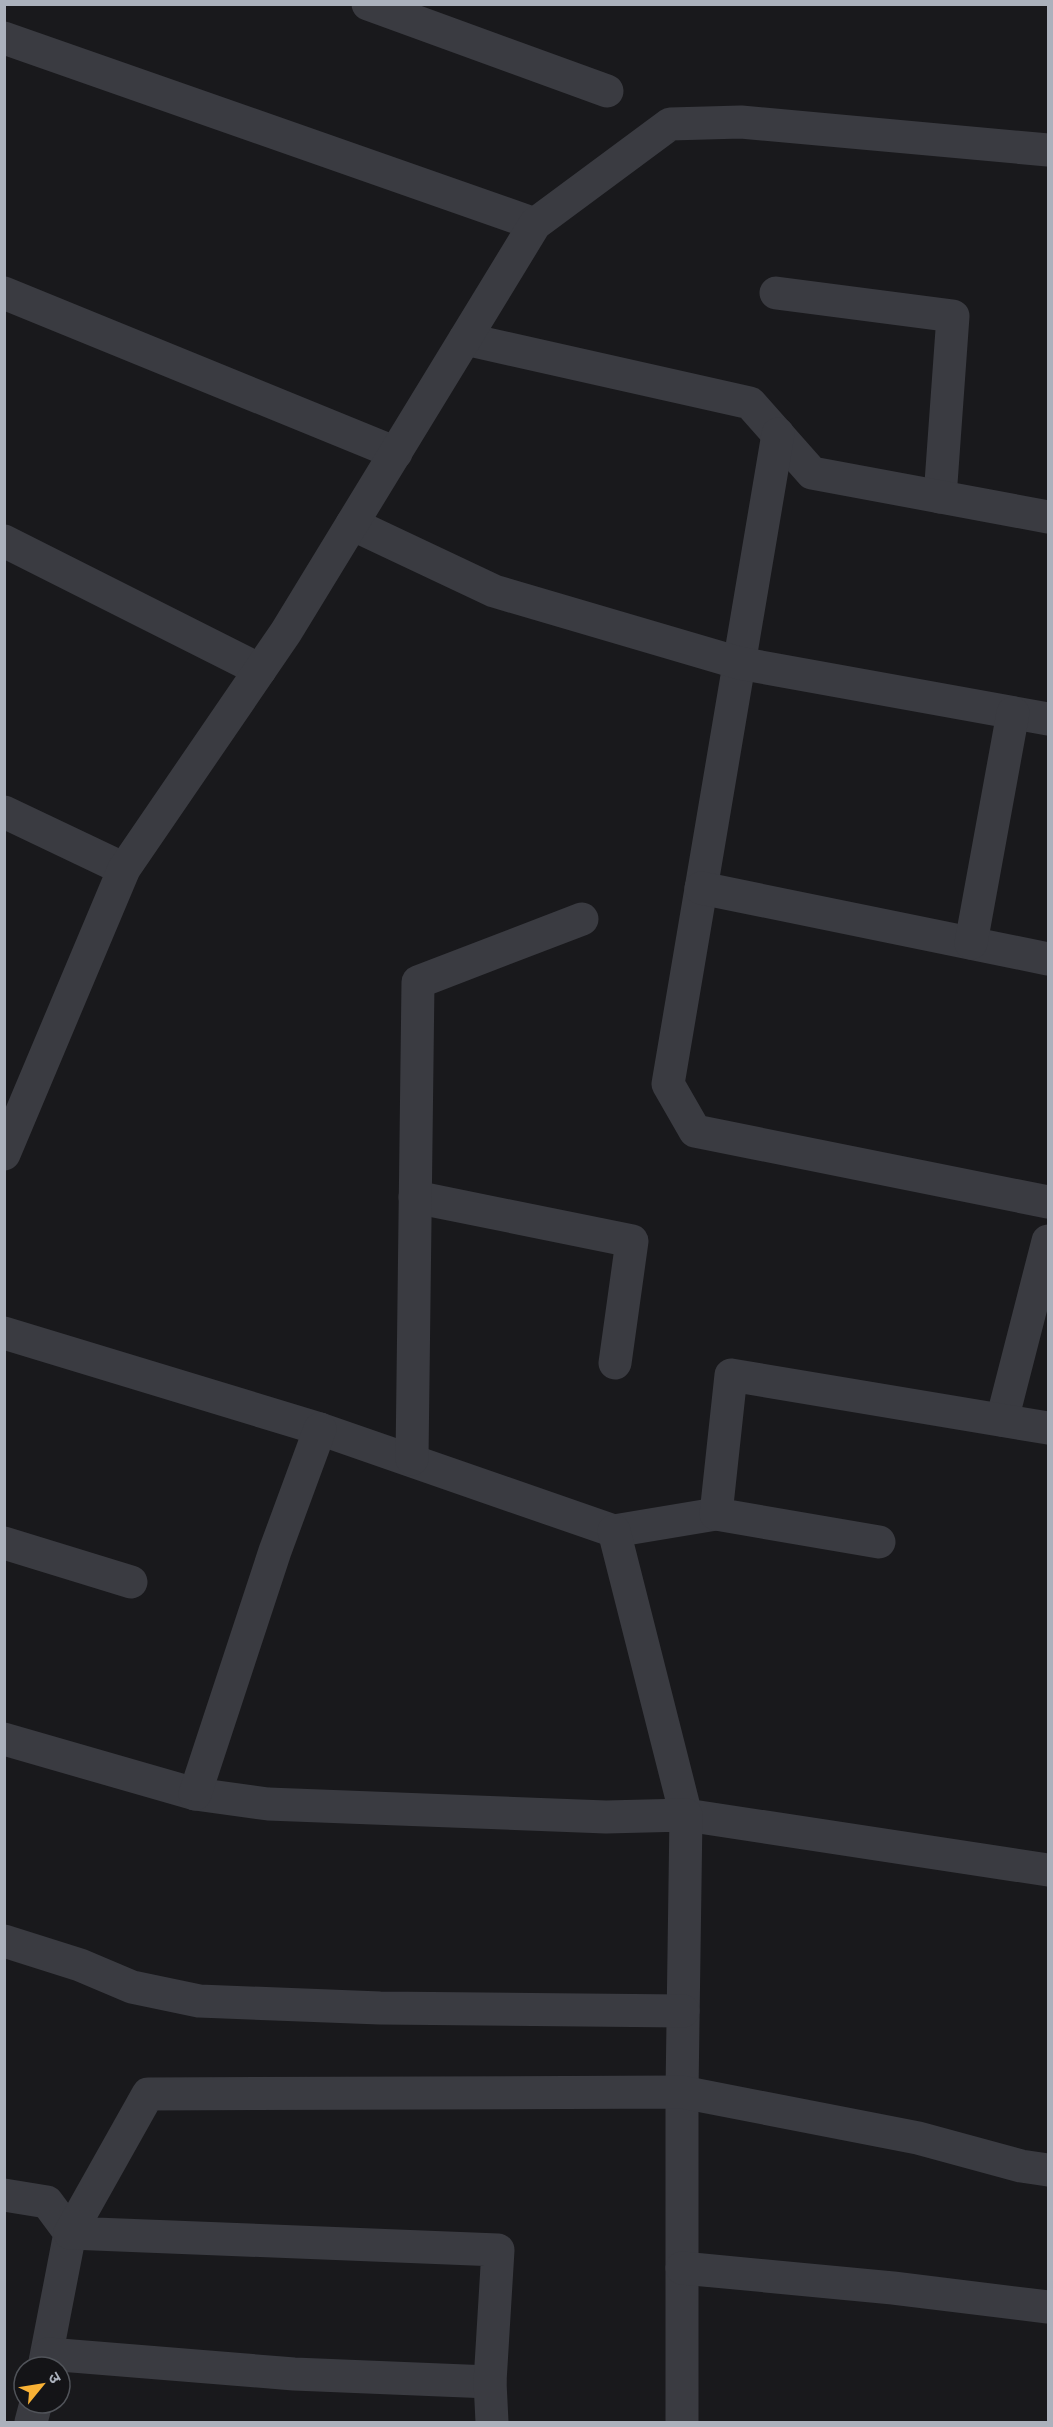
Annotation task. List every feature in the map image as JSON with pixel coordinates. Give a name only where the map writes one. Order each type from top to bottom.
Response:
[{"type":"street","points":[[368,4],[607,91]]},
{"type":"street","points":[[4,38],[535,224]]},
{"type":"street","points":[[4,1154],[124,869],[286,632],[535,224],[670,124],[741,122],[1048,150]]},
{"type":"street","points":[[4,293],[396,453]]},
{"type":"street","points":[[776,293],[953,316],[940,497]]},
{"type":"street","points":[[465,339],[750,403],[812,473]]},
{"type":"street","points":[[778,434],[668,1084],[694,1131],[1048,1202]]},
{"type":"street","points":[[770,486],[812,473],[1048,517]]},
{"type":"street","points":[[352,524],[494,591],[739,663],[1048,719]]},
{"type":"street","points":[[4,541],[260,670]]},
{"type":"street","points":[[971,943],[1013,713]]},
{"type":"street","points":[[4,812],[124,869]]},
{"type":"street","points":[[701,888],[1048,959]]},
{"type":"street","points":[[412,1459],[418,982],[582,919]]},
{"type":"street","points":[[415,1197],[632,1241],[615,1363]]},
{"type":"street","points":[[1002,1420],[1048,1241]]},
{"type":"street","points":[[4,1334],[320,1429],[412,1459],[614,1531],[716,1514],[879,1542]]},
{"type":"street","points":[[716,1514],[731,1375],[1048,1428]]},
{"type":"street","points":[[195,1794],[275,1551],[320,1429]]},
{"type":"street","points":[[614,1531],[686,1815],[682,2092],[682,2422]]},
{"type":"street","points":[[4,1543],[131,1582]]},
{"type":"street","points":[[4,1739],[195,1794],[268,1804],[606,1817],[686,1815],[1048,1870]]},
{"type":"street","points":[[4,1941],[80,1965],[132,1987],[199,2001],[381,2008],[683,2011]]},
{"type":"street","points":[[47,2355],[70,2233],[148,2094],[682,2092],[918,2138],[1021,2166],[1048,2170]]},
{"type":"street","points":[[4,2195],[47,2202],[70,2233]]},
{"type":"street","points":[[70,2233],[498,2250],[489,2382],[492,2422]]},
{"type":"street","points":[[682,2268],[892,2288],[1048,2307]]},
{"type":"street","points":[[72,2361],[489,2382]]}]
